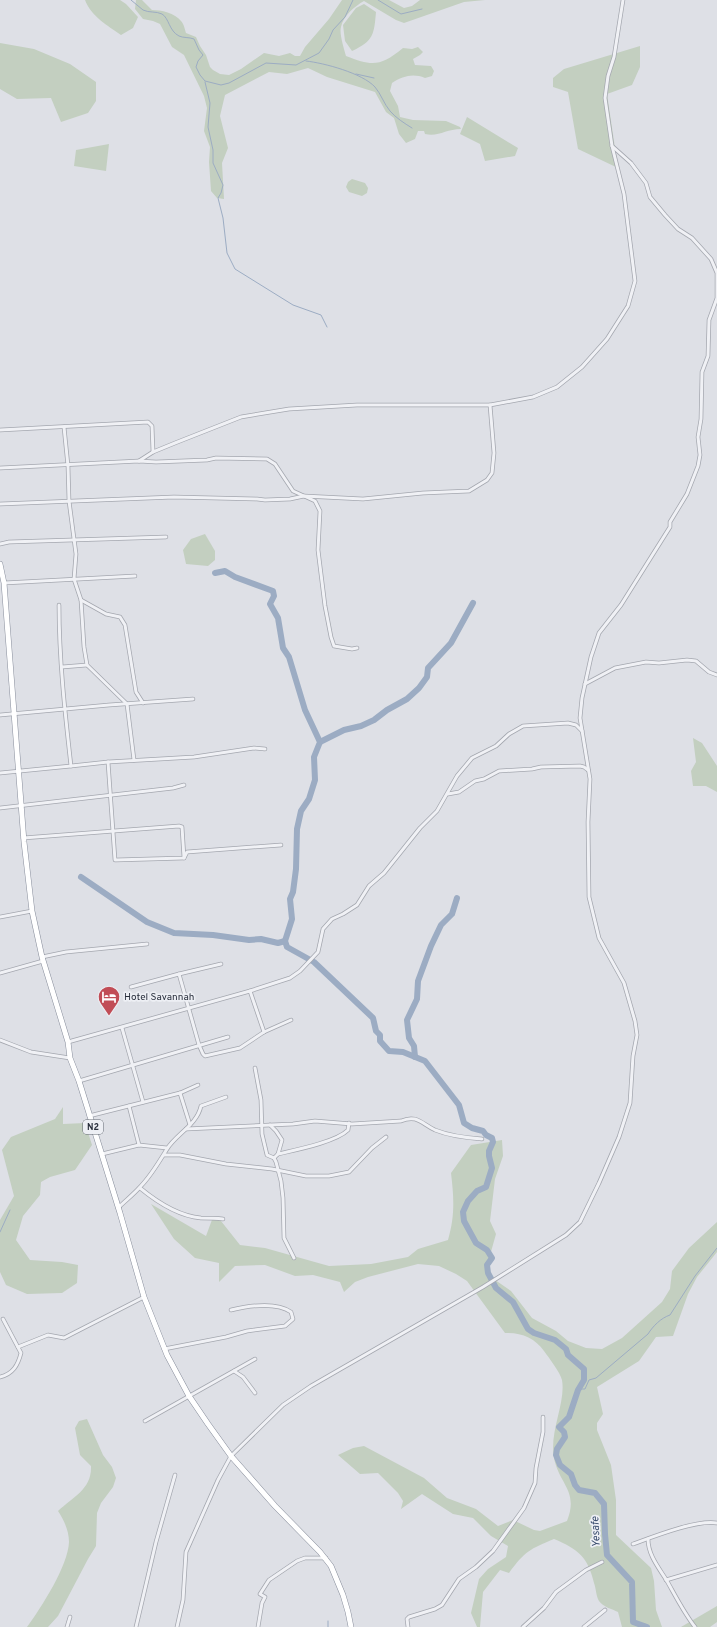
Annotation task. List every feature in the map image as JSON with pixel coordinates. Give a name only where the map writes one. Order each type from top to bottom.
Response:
[{"type":"highway","name":"N2","points":[[0,564],[4,583],[23,838],[32,911],[43,959],[68,1042],[70,1058],[79,1081],[144,1297],[164,1349],[190,1396],[231,1456],[260,1490],[326,1558],[339,1583],[351,1627]]},
{"type":"street","points":[[139,461],[153,452],[241,417],[289,409],[357,405],[490,405],[533,397],[557,386],[582,367],[607,339],[628,306],[635,281],[624,194],[612,146],[605,98],[608,76],[614,57],[622,0]]},
{"type":"street","points":[[177,1627],[183,1600],[186,1552],[218,1480],[231,1456],[283,1405],[311,1386],[494,1280],[566,1235],[580,1222],[619,1137],[630,1103],[633,1056],[637,1035],[636,1028],[624,983],[599,938],[589,897],[588,822],[590,779],[587,751],[580,718],[582,698],[591,657],[599,633],[621,605],[670,527],[670,522],[687,494],[698,466],[700,455],[698,437],[701,419],[702,372],[708,356],[708,320],[717,298],[717,273],[711,259],[692,238],[678,229],[665,215],[650,197],[646,183],[631,163],[612,146]]},
{"type":"street","points":[[0,504],[174,497],[257,498],[265,500],[290,499],[304,496],[363,499],[423,493],[469,491],[487,480],[492,474],[494,453],[490,405]]},
{"type":"street","points":[[0,430],[148,422],[152,426],[153,452]]},
{"type":"street","points":[[64,427],[68,466],[69,501],[76,554],[74,579],[81,600],[84,646],[87,665],[127,704],[134,760]]},
{"type":"street","points":[[0,468],[68,466],[139,461],[156,462],[207,460],[216,458],[267,459],[275,464],[293,491],[315,501],[320,511],[318,550],[325,606],[331,638],[334,646],[352,649],[357,648]]},
{"type":"street","points":[[0,544],[9,542],[166,537]]},
{"type":"street","points":[[4,583],[135,576]]},
{"type":"street","points":[[81,600],[106,614],[120,617],[125,624],[136,692],[143,703]]},
{"type":"street","points":[[59,605],[59,642],[64,709],[72,766]]},
{"type":"street","points":[[585,684],[615,668],[646,662],[696,661],[709,672],[717,675]]},
{"type":"street","points":[[62,667],[87,665]]},
{"type":"street","points":[[0,715],[193,699]]},
{"type":"street","points":[[68,1042],[122,1028],[290,978],[318,952],[323,929],[332,919],[357,905],[369,886],[384,873],[420,828],[437,811],[457,776],[472,758],[496,746],[510,734],[523,726],[568,723],[576,725],[582,731]]},
{"type":"street","points":[[0,773],[108,762],[194,757],[254,748],[265,749]]},
{"type":"street","points":[[108,762],[112,795],[115,860],[184,858]]},
{"type":"street","points":[[447,795],[459,792],[475,781],[484,779],[499,771],[541,767],[580,766],[588,770]]},
{"type":"street","points":[[0,808],[184,786]]},
{"type":"street","points":[[23,838],[113,830],[182,827],[184,858]]},
{"type":"street","points":[[184,858],[187,852],[281,845]]},
{"type":"street","points":[[0,918],[32,911]]},
{"type":"street","points":[[0,973],[66,952],[147,944]]},
{"type":"street","points":[[130,987],[221,964]]},
{"type":"street","points":[[179,974],[199,1045],[203,1054],[206,1056],[240,1048],[264,1032],[291,1020]]},
{"type":"street","points":[[250,991],[264,1032]]},
{"type":"street","points":[[122,1028],[143,1102]]},
{"type":"street","points":[[79,1081],[228,1037]]},
{"type":"street","points":[[0,1040],[31,1052],[70,1058]]},
{"type":"street","points":[[255,1068],[260,1100],[260,1125],[267,1156],[274,1158]]},
{"type":"street","points":[[89,1116],[180,1093],[198,1085]]},
{"type":"street","points":[[180,1093],[190,1125]]},
{"type":"street","points":[[118,1208],[140,1188],[164,1155],[167,1148],[190,1125],[202,1106],[226,1097]]},
{"type":"street","points":[[129,1106],[139,1145]]},
{"type":"street","points":[[186,1129],[270,1125],[315,1121],[349,1123],[401,1121],[408,1118],[420,1120],[434,1130],[464,1138],[482,1139]]},
{"type":"street","points":[[278,1154],[301,1149],[343,1134],[348,1130],[349,1123]]},
{"type":"street","points":[[270,1125],[282,1140],[278,1154],[274,1158]]},
{"type":"street","points":[[164,1155],[180,1155],[226,1164],[243,1165],[306,1176],[329,1176],[344,1174],[353,1169],[372,1148],[386,1137]]},
{"type":"street","points":[[101,1154],[139,1145],[167,1148]]},
{"type":"street","points":[[274,1158],[283,1198],[284,1238],[294,1258]]},
{"type":"street","points":[[140,1188],[155,1200],[182,1214],[201,1218],[209,1217],[223,1220]]},
{"type":"street","points":[[18,1347],[48,1336],[64,1338],[144,1297]]},
{"type":"street","points":[[164,1349],[226,1337],[247,1330],[285,1326],[293,1319],[291,1312],[284,1308],[254,1305],[231,1310]]},
{"type":"street","points":[[0,1377],[18,1365],[21,1353],[3,1319]]},
{"type":"street","points":[[145,1421],[255,1359]]},
{"type":"street","points":[[234,1371],[243,1377],[256,1393]]},
{"type":"street","points":[[408,1627],[407,1619],[409,1617],[435,1609],[442,1605],[459,1580],[493,1551],[524,1508],[535,1483],[536,1468],[543,1432],[543,1418]]},
{"type":"street","points":[[136,1627],[156,1542],[175,1475]]},
{"type":"street","points":[[633,1544],[690,1525],[708,1522],[717,1523]]},
{"type":"street","points":[[648,1539],[651,1556],[678,1602],[696,1627]]},
{"type":"street","points":[[258,1627],[262,1603],[265,1597],[260,1594],[269,1580],[297,1561],[305,1558],[326,1558]]},
{"type":"street","points":[[523,1627],[544,1608],[556,1592],[586,1570],[602,1562]]},
{"type":"street","points":[[666,1580],[717,1565]]},
{"type":"street","points":[[584,1627],[606,1610]]},
{"type":"street","points":[[67,1627],[70,1617]]},
{"type":"green space","points":[[85,0],[120,0],[126,4],[138,17],[133,28],[121,35],[96,16],[91,11]]},
{"type":"green space","points":[[136,0],[142,0],[152,10],[168,12],[178,18],[183,24],[186,33],[196,37],[206,55],[210,67],[220,74],[229,75],[241,69],[264,53],[279,56],[290,53],[295,56],[300,56],[305,47],[329,19],[342,0],[389,0],[404,8],[412,6],[420,0],[485,0],[464,2],[404,23],[396,20],[364,1],[350,12],[344,19],[341,27],[341,37],[346,56],[363,62],[382,62],[403,48],[412,49],[418,47],[423,52],[413,59],[415,65],[431,66],[434,71],[432,76],[425,78],[421,76],[408,76],[392,83],[390,91],[398,106],[400,117],[413,120],[446,121],[460,127],[461,129],[430,135],[425,134],[424,131],[418,131],[415,139],[406,143],[399,134],[394,118],[386,112],[375,92],[327,77],[308,68],[287,74],[269,72],[225,95],[220,116],[228,148],[222,163],[224,199],[217,198],[211,191],[209,162],[210,147],[204,131],[207,108],[204,96],[184,55],[172,47],[160,24],[143,19],[135,9]]},
{"type":"green space","points":[[364,4],[376,12],[372,36],[365,44],[352,51],[345,41],[343,25],[356,8]]},
{"type":"green space","points":[[0,43],[34,49],[70,64],[96,82],[96,101],[88,113],[61,122],[51,98],[17,99],[0,89]]},
{"type":"green space","points":[[640,46],[640,67],[632,85],[607,94],[618,168],[578,149],[568,92],[553,87],[553,78],[564,69]]},
{"type":"green space","points":[[467,117],[518,148],[515,156],[485,161],[480,144],[460,134]]},
{"type":"green space","points":[[109,144],[106,171],[74,166],[76,150]]},
{"type":"green space","points":[[352,179],[365,183],[368,188],[367,193],[362,196],[349,192],[346,187],[348,182]]},
{"type":"green space","points":[[205,534],[215,551],[215,560],[208,566],[186,564],[183,550],[191,539]]},
{"type":"green space","points":[[693,738],[702,743],[717,766],[717,792],[706,786],[693,786],[691,771],[696,762]]},
{"type":"green space","points":[[63,1107],[63,1124],[85,1123],[92,1145],[75,1170],[50,1177],[41,1182],[40,1195],[23,1216],[16,1240],[30,1260],[62,1262],[78,1265],[77,1283],[62,1293],[27,1294],[6,1285],[0,1272],[0,1220],[14,1196],[2,1150],[11,1137],[55,1119]]},
{"type":"green space","points":[[502,1140],[503,1156],[495,1179],[490,1221],[496,1234],[485,1273],[511,1291],[532,1318],[556,1331],[568,1341],[586,1348],[602,1349],[622,1338],[662,1302],[670,1289],[672,1271],[689,1248],[717,1222],[717,1252],[697,1277],[688,1294],[673,1336],[656,1337],[639,1361],[597,1387],[603,1414],[597,1423],[597,1430],[611,1465],[616,1500],[616,1535],[651,1568],[654,1581],[656,1610],[662,1627],[622,1627],[618,1612],[605,1606],[599,1601],[592,1574],[585,1560],[576,1550],[554,1539],[539,1545],[524,1555],[509,1573],[500,1570],[483,1592],[480,1627],[477,1627],[471,1613],[479,1579],[488,1569],[506,1557],[508,1546],[491,1536],[473,1518],[453,1514],[422,1494],[401,1509],[403,1501],[398,1493],[378,1473],[360,1474],[338,1455],[353,1448],[364,1446],[424,1478],[447,1498],[476,1509],[498,1526],[513,1520],[534,1530],[540,1531],[567,1521],[571,1502],[567,1488],[556,1467],[553,1448],[555,1428],[562,1398],[563,1389],[561,1377],[540,1346],[532,1339],[522,1335],[505,1333],[467,1281],[439,1266],[418,1264],[368,1277],[355,1282],[344,1292],[340,1282],[313,1275],[295,1276],[265,1265],[235,1266],[219,1282],[219,1263],[195,1258],[174,1239],[151,1204],[206,1236],[213,1217],[221,1221],[240,1245],[265,1248],[329,1266],[371,1264],[408,1257],[418,1249],[448,1240],[452,1223],[453,1207],[451,1173],[471,1145]]},
{"type":"green space","points":[[87,1419],[103,1455],[112,1467],[116,1478],[113,1487],[101,1503],[97,1513],[96,1546],[58,1616],[48,1627],[27,1627],[53,1586],[64,1563],[67,1552],[69,1542],[68,1534],[58,1511],[85,1487],[88,1481],[91,1466],[80,1455],[75,1428],[79,1421]]},
{"type":"green space","points":[[717,1606],[717,1622],[710,1627],[681,1627]]},
{"type":"waterway","points":[[131,0],[143,10],[162,14],[173,31],[179,36],[194,39],[203,55],[198,61],[196,67],[200,75],[205,81],[221,85],[229,83],[266,63],[296,65],[319,53],[329,39],[333,30],[345,17],[353,0]]},
{"type":"waterway","points":[[378,0],[401,14],[422,9]]},
{"type":"waterway","points":[[306,61],[323,64],[352,73],[369,82],[375,87],[392,114],[412,128]]},
{"type":"waterway","points":[[356,74],[374,78]]},
{"type":"waterway","points":[[205,82],[210,103],[208,127],[213,150],[213,163],[223,185],[218,198],[223,218],[227,253],[235,269],[293,305],[321,315],[327,327]]},
{"type":"waterway","name":"Yesafe","points":[[215,573],[225,571],[235,577],[273,591],[274,596],[270,604],[278,618],[283,648],[289,657],[305,710],[320,742],[314,757],[315,780],[309,799],[301,811],[297,829],[296,869],[293,892],[290,899],[292,919],[285,941],[287,947],[314,962],[373,1018],[376,1031],[380,1035],[380,1041],[389,1051],[403,1052],[425,1061],[459,1105],[464,1123],[472,1128],[483,1131],[486,1135],[492,1138],[493,1142],[489,1151],[492,1168],[486,1187],[477,1191],[468,1201],[463,1212],[464,1221],[476,1243],[487,1250],[492,1258],[487,1265],[488,1273],[496,1288],[513,1302],[528,1329],[534,1333],[555,1340],[566,1349],[568,1355],[584,1369],[584,1380],[578,1390],[569,1417],[559,1427],[564,1432],[565,1437],[557,1449],[556,1455],[560,1465],[571,1474],[575,1485],[579,1490],[595,1493],[604,1504],[607,1555],[632,1582],[633,1622],[647,1627]]},
{"type":"waterway","points":[[320,742],[344,730],[361,726],[374,720],[387,710],[407,699],[419,688],[427,677],[428,668],[451,643],[473,603]]},
{"type":"waterway","points":[[81,877],[147,922],[174,933],[213,935],[249,940],[261,939],[278,943],[285,941]]},
{"type":"waterway","points":[[415,1057],[414,1046],[409,1038],[407,1020],[417,999],[418,981],[431,946],[441,925],[452,914],[457,898]]},
{"type":"waterway","points":[[0,1232],[10,1210]]},
{"type":"waterway","points":[[579,1389],[585,1389],[589,1380],[596,1378],[648,1334],[663,1318],[670,1315],[695,1276],[717,1248]]},
{"type":"waterway","points":[[328,1621],[328,1627]]},
{"type":"place","name":"Hotel Savannah","points":[[109,1016]]}]
